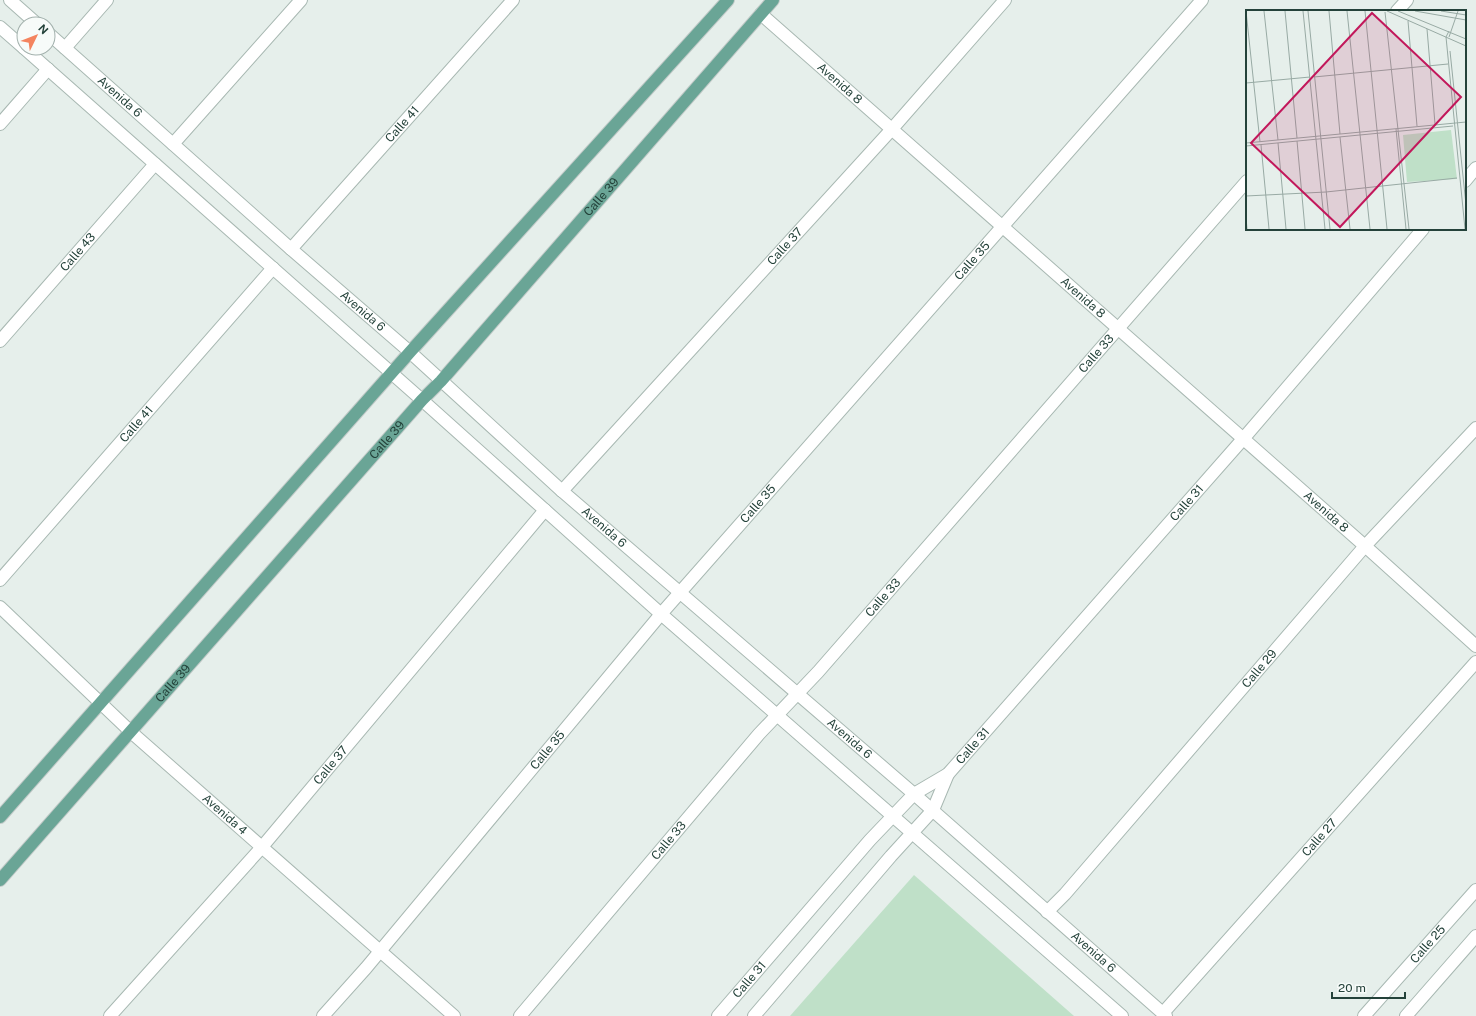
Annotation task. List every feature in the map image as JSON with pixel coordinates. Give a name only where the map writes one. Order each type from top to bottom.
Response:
[{"type":"main road","points":[[0,817],[410,352],[728,0]]},
{"type":"main road","name":"Calle 39","points":[[0,880],[441,380],[773,0]]},
{"type":"street","points":[[10,0],[28,16]]},
{"type":"street","points":[[64,48],[107,0]]},
{"type":"street","points":[[173,144],[302,0]]},
{"type":"street","name":"Calle 41","points":[[291,249],[513,0]]},
{"type":"street","name":"Calle 37","points":[[562,491],[892,129],[1005,0]]},
{"type":"street","name":"Calle 35","points":[[323,1016],[380,951],[661,614],[1003,228],[1202,0]]},
{"type":"street","points":[[1398,10],[1407,0]]},
{"type":"street","name":"Avenida 8","points":[[761,14],[1365,546],[1476,646]]},
{"type":"street","points":[[0,27],[16,41]]},
{"type":"street","name":"Avenida 6","points":[[56,40],[291,249],[410,352],[562,491],[933,810],[1164,1015]]},
{"type":"street","points":[[33,56],[392,373],[661,614],[1122,1016]]},
{"type":"street","points":[[0,124],[48,69]]},
{"type":"street","name":"Calle 43","points":[[0,341],[155,164]]},
{"type":"street","points":[[1466,179],[1476,168]]},
{"type":"street","name":"Calle 33","points":[[520,1016],[759,734],[798,694],[1246,182]]},
{"type":"street","name":"Calle 31","points":[[718,1016],[892,816],[914,794],[948,774],[1243,439],[1423,230]]},
{"type":"street","name":"Calle 41","points":[[0,580],[273,268]]},
{"type":"street","name":"Calle 29","points":[[1047,912],[1065,894],[1365,546],[1476,428]]},
{"type":"street","name":"Calle 37","points":[[110,1016],[262,847],[545,510]]},
{"type":"street","name":"Avenida 4","points":[[0,607],[131,732],[454,1016]]},
{"type":"street","name":"Calle 27","points":[[1164,1015],[1476,662]]},
{"type":"street","name":"Calle 31","points":[[754,1016],[911,833],[933,810],[948,774]]},
{"type":"street","name":"Calle 25","points":[[1364,1016],[1476,890]]},
{"type":"street","points":[[1406,1016],[1476,936]]},
{"type":"green space","points":[[914,875],[1074,1016],[790,1016]]}]
